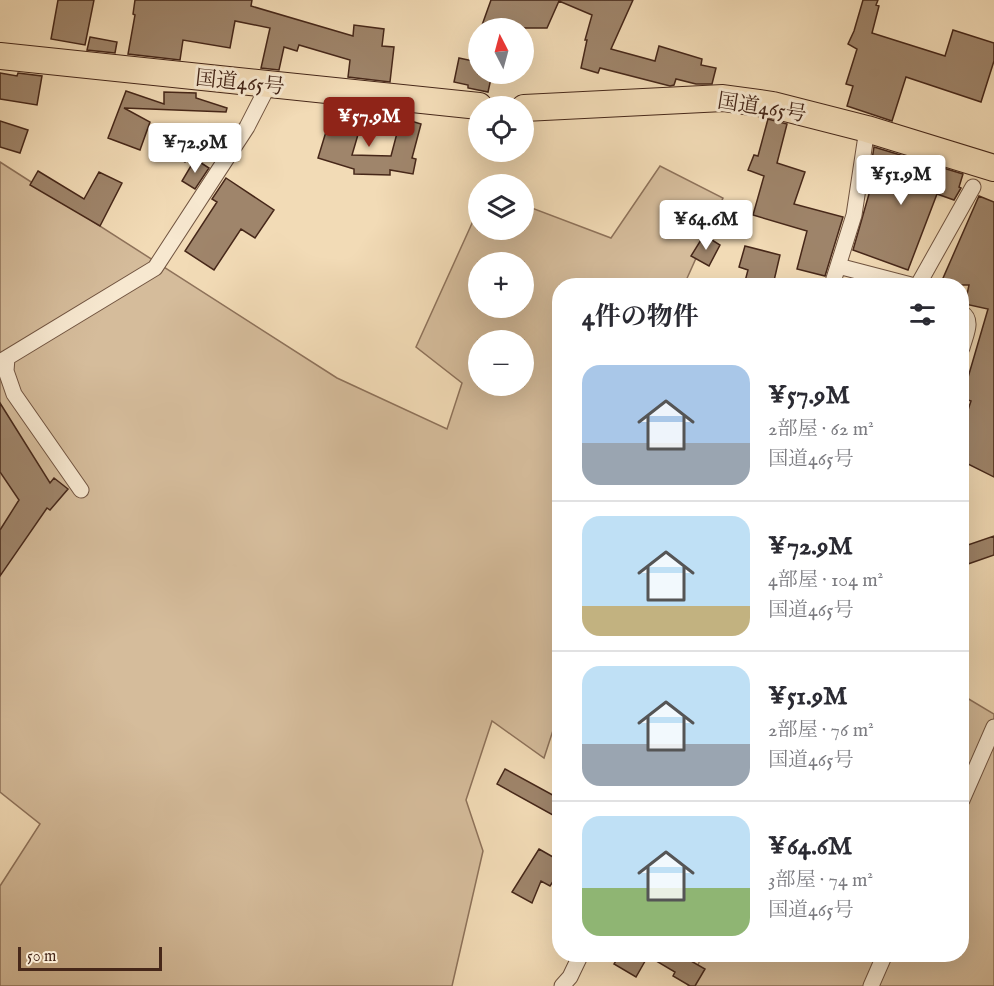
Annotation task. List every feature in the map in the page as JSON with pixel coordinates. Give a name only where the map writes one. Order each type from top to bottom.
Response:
[{"type":"highway","name":"国道465号","points":[[0,56],[268,86],[468,105]]},
{"type":"highway","name":"国道465号","points":[[534,107],[723,98],[773,105],[867,129],[994,168]]},
{"type":"street","points":[[81,490],[14,394],[3,360],[155,268],[247,127],[268,86]]},
{"type":"street","points":[[834,278],[854,215],[867,129]]},
{"type":"street","points":[[922,278],[973,187]]},
{"type":"street","points":[[838,266],[884,278]]},
{"type":"street","points":[[969,784],[994,727]]},
{"type":"street","points":[[562,986],[578,962]]},
{"type":"street","points":[[871,986],[882,962]]},
{"type":"shaded area","points":[[0,162],[337,378],[447,429],[462,383],[416,347],[468,232],[468,240],[534,240],[534,209],[611,238],[660,166],[723,198],[687,278],[552,278],[552,733],[544,758],[492,721],[466,800],[483,851],[452,986],[0,986],[0,886],[40,824],[0,792]]},
{"type":"shaded area","points":[[969,699],[994,714],[994,986],[688,986],[699,962],[969,962]]},
{"type":"building","points":[[58,0],[94,0],[85,45],[51,39]]},
{"type":"building","points":[[135,0],[252,0],[251,6],[353,36],[354,25],[384,29],[382,46],[394,47],[390,82],[348,77],[350,60],[299,45],[297,51],[284,47],[279,70],[261,68],[270,28],[235,21],[230,48],[183,40],[180,60],[128,54],[135,15],[133,14]]},
{"type":"building","points":[[491,0],[633,0],[611,49],[655,61],[659,46],[702,59],[701,65],[716,68],[712,84],[696,84],[676,79],[674,85],[670,86],[600,68],[598,73],[581,68],[592,15],[559,1],[547,28],[534,28],[534,18],[485,18]]},
{"type":"building","points":[[863,0],[878,0],[876,5],[879,6],[872,33],[945,56],[953,30],[994,43],[994,61],[981,102],[906,77],[892,121],[847,106],[853,86],[846,84],[857,49],[848,44]]},
{"type":"building","points":[[90,37],[117,42],[115,53],[87,50]]},
{"type":"building","points":[[459,58],[468,60],[468,84],[490,84],[488,92],[468,88],[468,85],[454,82]]},
{"type":"building","points":[[0,73],[42,76],[37,105],[0,99]]},
{"type":"building","points":[[126,91],[164,104],[164,92],[196,93],[196,98],[227,108],[226,112],[124,108],[150,122],[140,150],[108,138]]},
{"type":"building","points":[[332,112],[362,121],[352,155],[391,156],[401,118],[421,124],[412,158],[416,159],[413,174],[390,170],[390,175],[354,174],[354,169],[318,158]]},
{"type":"building","points":[[768,119],[787,124],[777,163],[805,172],[794,204],[843,217],[825,276],[797,269],[807,231],[753,215],[764,176],[748,170],[754,155],[758,156]]},
{"type":"building","points":[[0,121],[28,130],[20,153],[0,147]]},
{"type":"building","points":[[177,136],[195,145],[185,162],[168,153]]},
{"type":"building","points":[[874,147],[963,174],[959,187],[961,188],[954,200],[937,194],[908,270],[853,250],[871,187],[868,186]]},
{"type":"building","points":[[195,159],[209,168],[195,189],[182,181]]},
{"type":"building","points":[[38,171],[84,199],[99,172],[122,183],[100,226],[30,185]]},
{"type":"building","points":[[226,178],[274,210],[255,238],[241,229],[214,270],[185,251],[217,202],[212,199]]},
{"type":"building","points":[[979,196],[994,202],[994,477],[969,464],[969,407],[971,401],[969,400],[969,374],[988,309],[969,305],[969,278],[943,278]]},
{"type":"building","points":[[704,235],[720,245],[709,266],[691,256]]},
{"type":"building","points":[[745,246],[780,255],[775,278],[746,278],[748,270],[739,267]]},
{"type":"building","points":[[0,403],[50,483],[54,478],[68,489],[50,510],[47,508],[0,576],[0,530],[19,500],[0,472]]},
{"type":"building","points":[[994,536],[994,555],[969,564],[969,545]]},
{"type":"building","points":[[505,769],[552,795],[552,815],[497,784]]},
{"type":"building","points":[[539,849],[552,856],[552,883],[550,886],[541,881],[532,903],[512,892]]},
{"type":"building","points":[[615,962],[645,962],[636,977],[614,964]]},
{"type":"building","points":[[658,962],[693,962],[705,969],[695,986],[690,986],[673,976],[675,972]]}]
